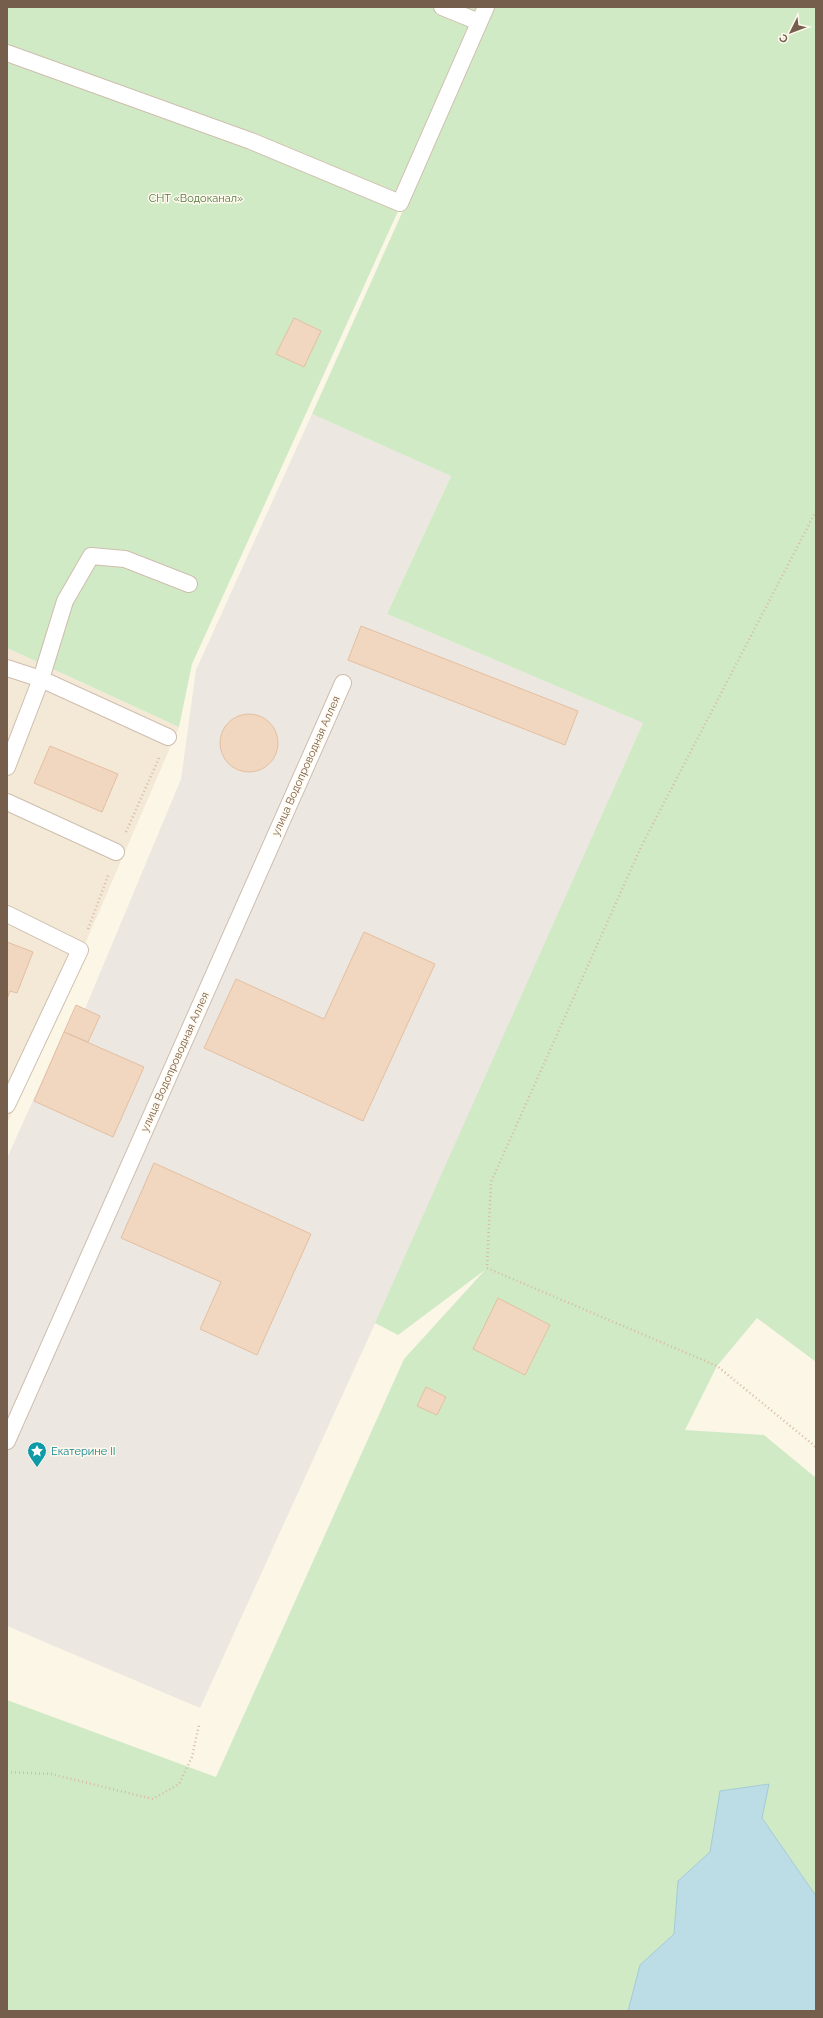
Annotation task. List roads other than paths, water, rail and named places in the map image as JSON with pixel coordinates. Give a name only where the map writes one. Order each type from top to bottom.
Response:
[{"type":"lane","points":[[442,7],[479,22]]},
{"type":"lane","points":[[7,53],[251,141],[400,202],[486,7]]},
{"type":"lane","points":[[7,767],[41,679],[65,601],[91,556],[125,560],[189,584]]},
{"type":"lane","points":[[7,668],[41,679],[168,737]]},
{"type":"lane","name":"улица Водопроводная Аллея","points":[[7,1441],[343,683]]},
{"type":"lane","points":[[7,802],[116,852]]},
{"type":"lane","points":[[7,914],[80,950],[7,1105]]},
{"type":"water","points":[[769,1784],[762,1818],[816,1896],[816,2011],[628,2011],[640,1965],[674,1934],[678,1881],[710,1852],[720,1791]]},
{"type":"place","name":"Екатерине II","points":[[37,1468]]},
{"type":"park label","name":"СНТ «Водоканал»","points":[[196,198]]}]
